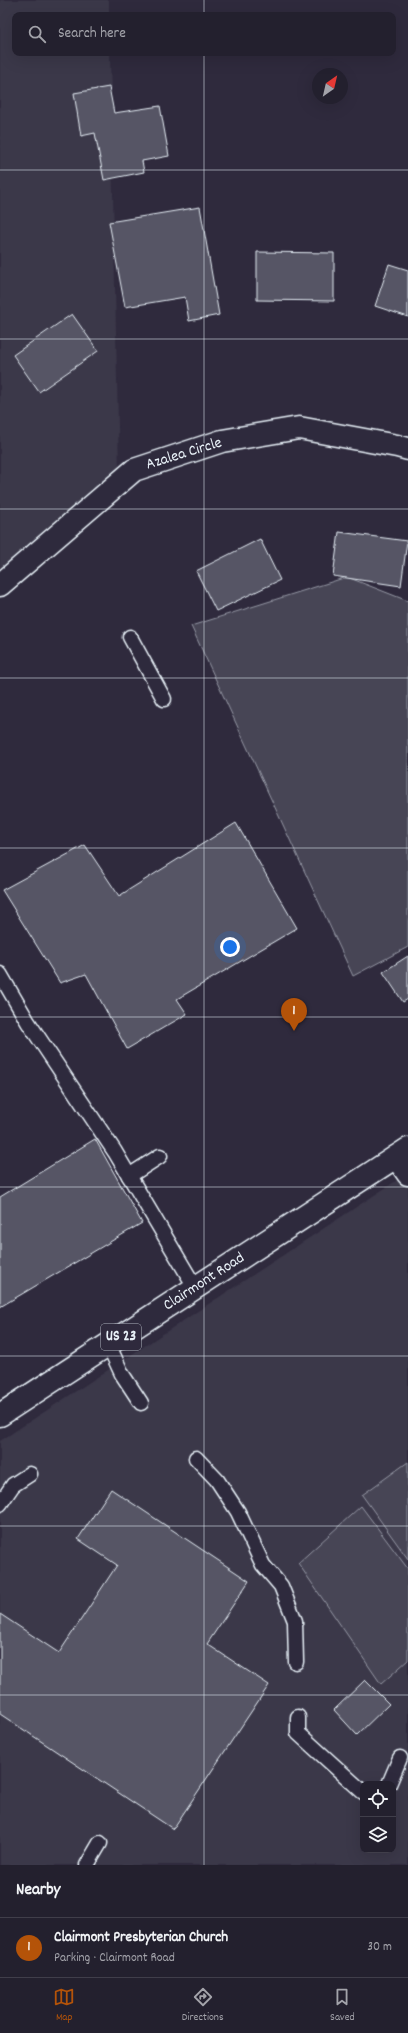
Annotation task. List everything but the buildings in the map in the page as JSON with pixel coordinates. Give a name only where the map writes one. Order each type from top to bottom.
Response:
[{"type":"main road","name":"Azalea Circle","points":[[0,585],[134,470],[222,441],[299,428],[397,446],[408,450]]},
{"type":"main road","name":"Clairmont Road","points":[[0,1415],[55,1378],[109,1346],[195,1287],[404,1160]]},
{"type":"lane","points":[[130,638],[164,700]]},
{"type":"lane","points":[[0,974],[28,1022],[115,1152],[195,1287]]},
{"type":"lane","points":[[129,1176],[160,1156]]},
{"type":"lane","points":[[109,1346],[122,1374],[141,1404]]},
{"type":"lane","points":[[196,1458],[217,1480],[238,1512],[264,1565],[281,1586],[295,1621],[296,1662]]},
{"type":"lane","points":[[0,1504],[13,1485],[30,1474]]},
{"type":"lane","points":[[298,1717],[298,1733],[360,1789]]},
{"type":"lane","points":[[390,1781],[400,1758]]},
{"type":"lane","points":[[87,1865],[100,1843]]},
{"type":"shaded area","points":[[0,0],[109,0],[109,12],[12,12],[12,56],[110,56],[119,471],[0,599]]},
{"type":"shaded area","points":[[347,577],[408,601],[408,947],[353,976],[191,626]]},
{"type":"shaded area","points":[[408,1173],[408,1865],[0,1865],[0,1441]]},
{"type":"shaded area","points":[[408,1462],[408,1559],[362,1495]]},
{"type":"shaded area","points":[[361,1506],[408,1569],[408,1660],[381,1684],[298,1563]]},
{"type":"place","name":"Clairmont Presbyterian Church","points":[[294,1031]]}]
